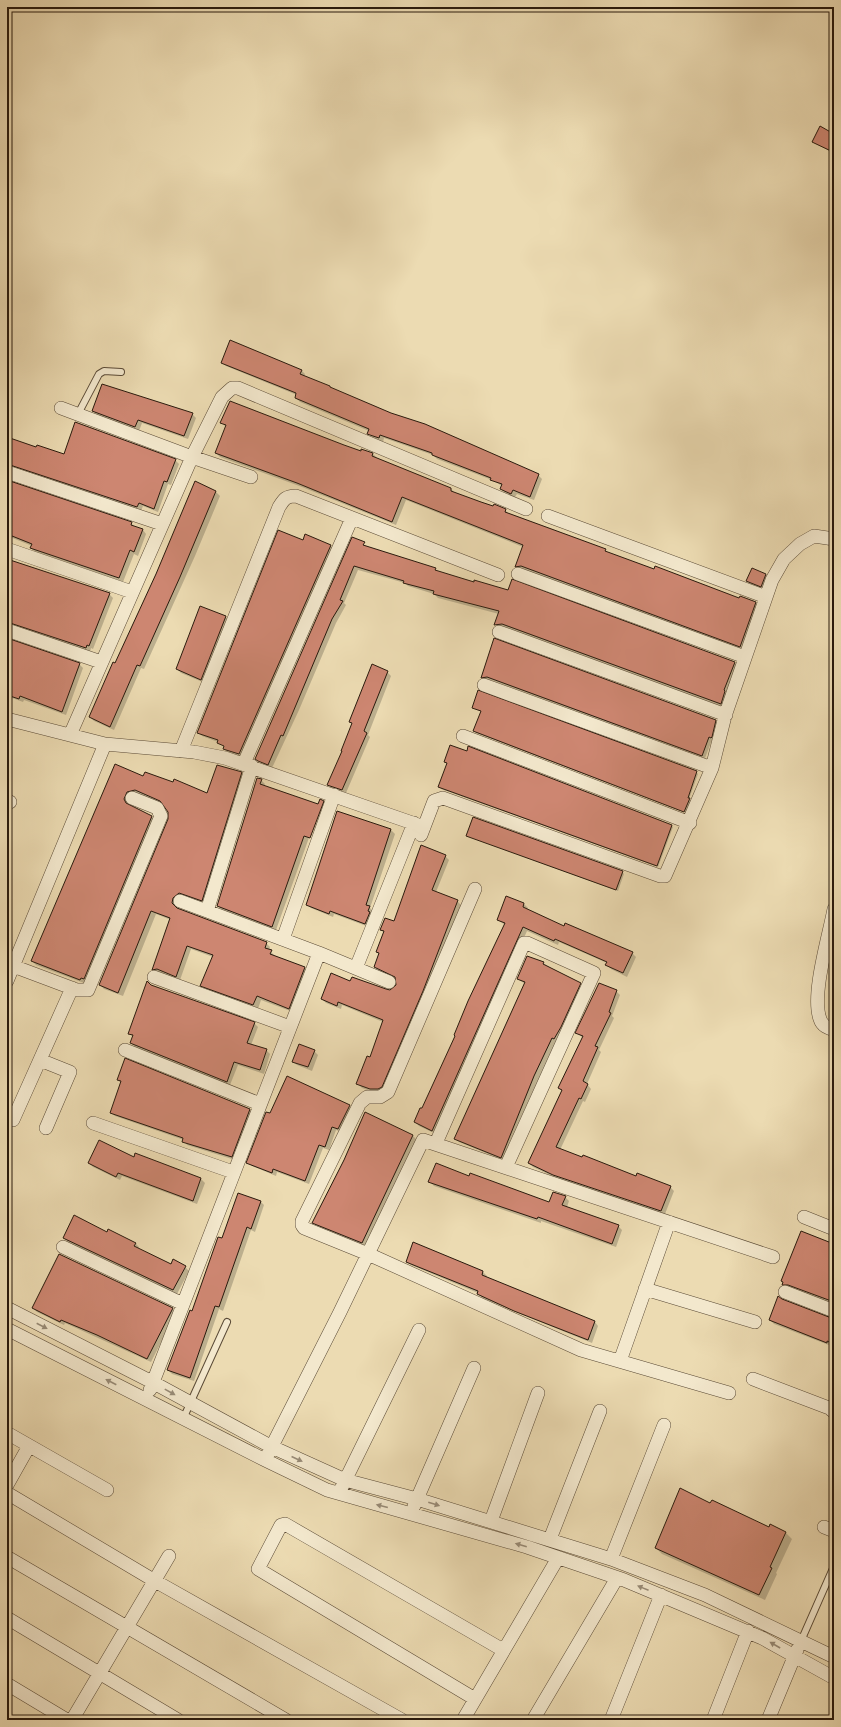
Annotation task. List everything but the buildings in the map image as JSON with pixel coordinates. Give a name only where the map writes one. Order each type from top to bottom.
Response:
[{"type":"street","points":[[70,735],[192,457],[222,397],[232,388],[238,388],[526,509]]},
{"type":"street","points":[[61,408],[192,457],[251,477]]},
{"type":"street","points":[[7,472],[162,524]]},
{"type":"street","points":[[181,751],[284,499],[288,496],[296,496],[498,574]]},
{"type":"street","points":[[548,516],[766,597]]},
{"type":"street","points":[[207,911],[248,765],[352,518]]},
{"type":"street","points":[[356,968],[419,828],[434,801],[443,798],[660,876],[666,876],[690,823],[712,768],[726,715],[772,580],[784,559],[800,544],[814,536],[834,539]]},
{"type":"street","points":[[7,549],[132,592]]},
{"type":"street","points":[[518,574],[746,658]]},
{"type":"street","points":[[7,630],[101,662]]},
{"type":"street","points":[[498,632],[726,715]]},
{"type":"street","points":[[484,685],[712,768]]},
{"type":"street","points":[[7,718],[105,744],[211,755],[248,765],[334,795],[419,828]]},
{"type":"street","points":[[463,736],[690,823]]},
{"type":"street","points":[[7,981],[105,744]]},
{"type":"street","points":[[283,939],[334,795]]},
{"type":"street","points":[[13,966],[81,991],[88,990],[161,816],[160,811],[157,808],[132,798]]},
{"type":"street","points":[[475,889],[388,1092],[380,1097],[367,1096],[360,1103],[302,1221],[302,1225],[304,1228],[368,1254],[581,1350],[729,1393]]},
{"type":"street","points":[[180,901],[283,939],[389,982]]},
{"type":"street","points":[[834,909],[820,980],[818,1003],[820,1020],[825,1027],[834,1030]]},
{"type":"street","points":[[436,1143],[524,943],[527,943],[594,972],[506,1167]]},
{"type":"street","points":[[146,1399],[154,1383],[233,1172],[319,953]]},
{"type":"street","points":[[154,976],[290,1027]]},
{"type":"street","points":[[13,1120],[72,988]]},
{"type":"street","points":[[125,1050],[260,1104]]},
{"type":"street","points":[[40,1060],[70,1072],[46,1128]]},
{"type":"street","points":[[93,1123],[233,1172]]},
{"type":"street","points":[[265,1460],[368,1254],[422,1140],[425,1139],[772,1257]]},
{"type":"street","points":[[804,1217],[834,1229]]},
{"type":"street","points":[[620,1361],[669,1222]]},
{"type":"street","points":[[63,1247],[183,1304]]},
{"type":"street","points":[[645,1289],[755,1322]]},
{"type":"street","points":[[785,1292],[834,1311]]},
{"type":"street","points":[[7,1308],[154,1383],[272,1447],[345,1480],[417,1499],[611,1559],[705,1595],[834,1657]]},
{"type":"street","points":[[7,1329],[309,1482],[339,1494],[412,1513],[558,1558],[617,1578],[748,1632],[834,1678]]},
{"type":"street","points":[[339,1494],[419,1330]]},
{"type":"street","points":[[412,1513],[474,1368]]},
{"type":"street","points":[[753,1379],[829,1408],[834,1412]]},
{"type":"street","points":[[491,1521],[538,1393]]},
{"type":"street","points":[[550,1539],[600,1411]]},
{"type":"street","points":[[611,1559],[664,1425]]},
{"type":"street","points":[[7,1433],[107,1490]]},
{"type":"street","points":[[7,1485],[29,1446]]},
{"type":"street","points":[[7,1493],[154,1581],[402,1720]]},
{"type":"street","points":[[475,1699],[258,1568],[281,1524],[285,1524],[503,1650]]},
{"type":"street","points":[[72,1720],[169,1556]]},
{"type":"street","points":[[7,1557],[286,1720]]},
{"type":"street","points":[[465,1719],[503,1650],[558,1558]]},
{"type":"street","points":[[533,1720],[617,1578]]},
{"type":"street","points":[[611,1720],[661,1595]]},
{"type":"street","points":[[698,1611],[705,1595]]},
{"type":"street","points":[[7,1618],[178,1720]]},
{"type":"street","points":[[713,1720],[748,1632]]},
{"type":"street","points":[[768,1720],[801,1642]]},
{"type":"street","points":[[7,1684],[67,1720]]},
{"type":"lane","points":[[78,414],[99,374],[104,371],[121,372]]},
{"type":"lane","points":[[183,1419],[228,1322]]},
{"type":"lane","points":[[801,1642],[834,1566]]}]
